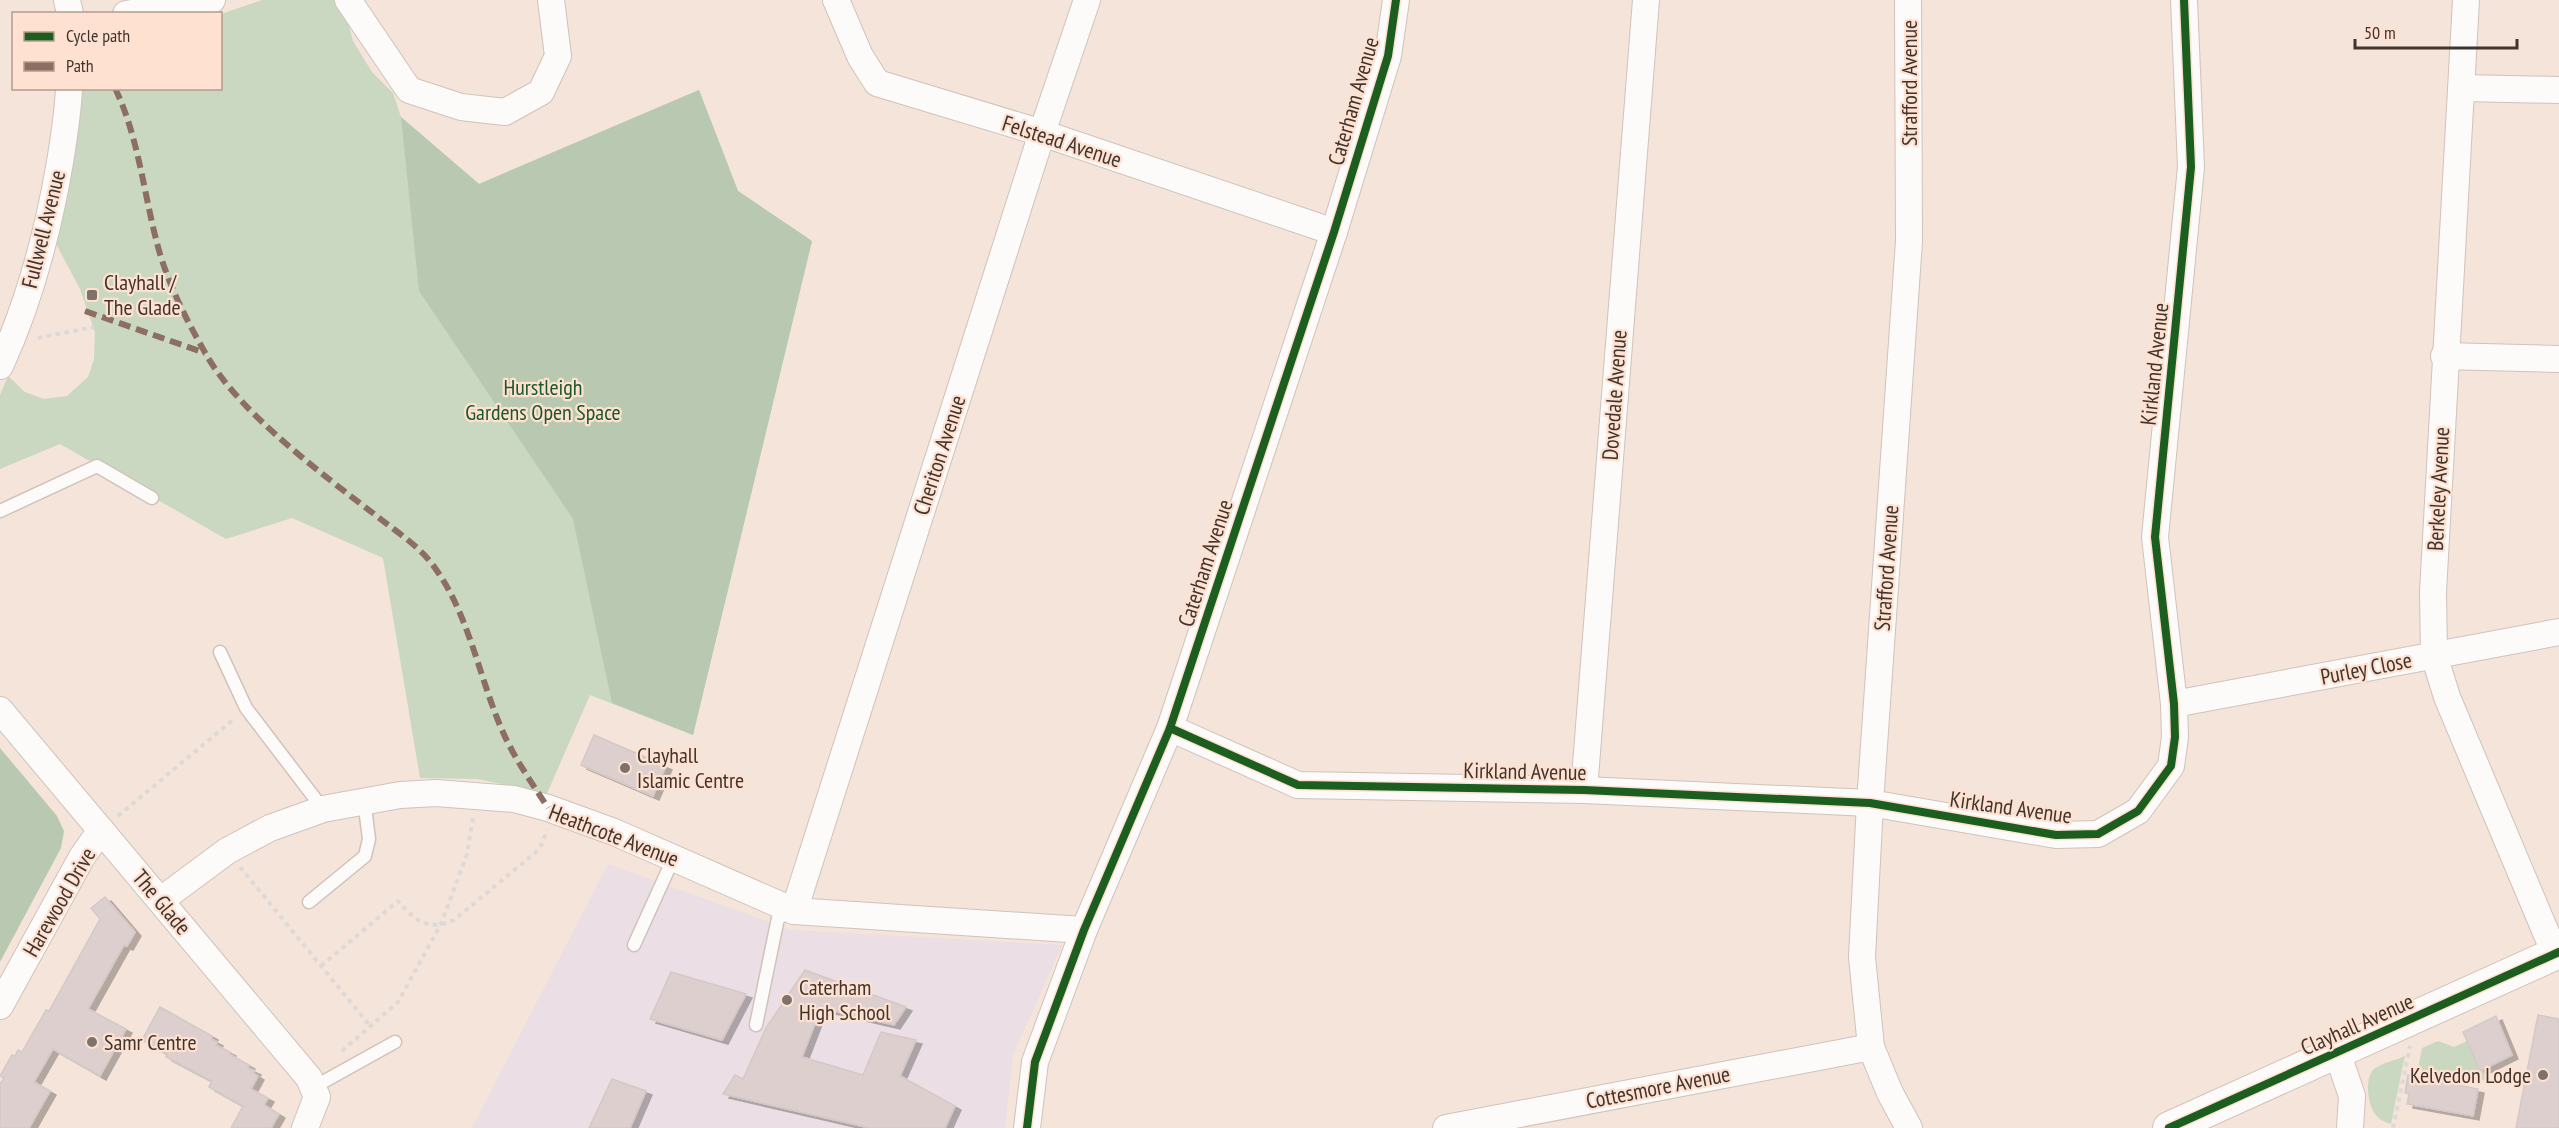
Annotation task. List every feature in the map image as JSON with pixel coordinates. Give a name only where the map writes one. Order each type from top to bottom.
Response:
[{"type":"street","points":[[138,12],[212,0]]},
{"type":"street","points":[[348,0],[409,90],[461,107],[505,111],[541,92],[558,56],[551,0]]},
{"type":"street","name":"Felstead Avenue","points":[[836,0],[860,56],[877,83],[1042,133],[1334,232]]},
{"type":"street","name":"Cheriton Avenue","points":[[794,911],[1042,133],[1087,0]]},
{"type":"street","name":"Caterham Avenue","points":[[1027,1128],[1035,1062],[1084,930],[1170,728],[1334,232],[1388,56],[1396,0]]},
{"type":"street","name":"Dovedale Avenue","points":[[1584,790],[1646,0]]},
{"type":"street","name":"Strafford Avenue","points":[[1908,0],[1910,241],[1869,804],[1862,957],[1871,1047],[1890,1093],[1909,1128]]},
{"type":"street","name":"Kirkland Avenue","points":[[1170,728],[1298,785],[1584,790],[1869,804],[2056,835],[2098,834],[2138,811],[2171,766],[2175,737],[2174,704],[2155,537],[2191,167],[2184,0]]},
{"type":"street","name":"Berkeley Avenue","points":[[2466,0],[2444,356],[2433,592],[2434,655],[2447,697],[2557,953]]},
{"type":"street","points":[[2462,88],[2559,90]]},
{"type":"street","name":"Fullwell Avenue","points":[[5,354],[40,257],[50,214],[68,110],[69,90]]},
{"type":"street","points":[[2444,356],[2559,359]]},
{"type":"street","name":"Purley Close","points":[[2174,704],[2559,632]]},
{"type":"street","name":"The Glade","points":[[0,710],[161,900],[313,1087]]},
{"type":"street","name":"Heathcote Avenue","points":[[161,900],[227,851],[270,828],[323,809],[364,800],[436,793],[473,794],[514,799],[548,808],[614,832],[794,911],[1084,930]]},
{"type":"street","name":"Harewood Drive","points":[[0,1006],[82,857],[101,830]]},
{"type":"street","name":"Clayhall Avenue","points":[[2169,1128],[2557,953]]},
{"type":"street","name":"Cottesmore Avenue","points":[[1446,1128],[1871,1047]]},
{"type":"street","points":[[2337,1052],[2352,1096],[2350,1128]]},
{"type":"street","points":[[305,1128],[313,1087]]},
{"type":"lane","points":[[0,511],[97,466],[152,498]]},
{"type":"lane","points":[[220,652],[246,708],[323,809]]},
{"type":"lane","points":[[309,902],[365,856],[369,839],[364,800]]},
{"type":"lane","points":[[634,945],[674,857]]},
{"type":"lane","points":[[756,1025],[778,918],[794,911]]},
{"type":"lane","points":[[313,1087],[394,1042]]},
{"type":"path","points":[[5,354],[94,327]]},
{"type":"path","points":[[101,830],[246,708]]},
{"type":"path","points":[[313,1087],[398,1002],[441,924],[467,854],[473,817],[473,794]]},
{"type":"path","points":[[321,966],[398,901],[417,921],[425,924],[441,924],[461,915],[534,853],[547,831],[548,808]]},
{"type":"path","points":[[227,851],[371,1027]]},
{"type":"path","points":[[2393,1128],[2408,1055]]},
{"type":"shaded area","name":"Caterham High School","points":[[608,864],[791,930],[1062,945],[1013,1055],[1005,1128],[472,1128]]},
{"type":"green space","name":"Hurstleigh Gardens Open Space","points":[[262,0],[337,0],[345,12],[353,41],[372,72],[393,93],[401,117],[479,184],[699,90],[738,191],[812,241],[693,735],[590,695],[545,798],[511,786],[477,779],[420,778],[383,558],[292,518],[226,539],[60,444],[0,469],[0,395],[8,376],[25,392],[44,399],[67,396],[88,377],[94,359],[95,332],[80,289],[55,242],[77,90],[222,90],[222,14]]},
{"type":"green space","points":[[699,90],[738,191],[812,241],[693,735],[612,703],[573,519],[419,291],[401,117],[479,184]]},
{"type":"green space","points":[[0,748],[57,816],[64,831],[61,848],[0,962]]},
{"type":"green space","points":[[2438,1041],[2454,1047],[2467,1041],[2478,1064],[2489,1066],[2490,1081],[2418,1069],[2422,1048]]},
{"type":"green space","points":[[2405,1056],[2391,1124],[2378,1118],[2373,1110],[2368,1091],[2369,1078],[2377,1067]]},
{"type":"building","points":[[594,735],[666,766],[653,796],[581,765]]},
{"type":"building","points":[[105,897],[135,932],[127,946],[124,945],[88,1009],[126,1029],[100,1076],[53,1049],[34,1082],[50,1091],[29,1128],[0,1128],[0,1084],[4,1078],[0,1076],[12,1055],[15,1056],[18,1050],[22,1052],[46,1010],[49,1011],[100,919],[91,908]]},
{"type":"building","points":[[805,970],[906,1007],[894,1025],[821,1008],[802,1057],[863,1075],[881,1032],[916,1040],[900,1076],[955,1106],[945,1128],[870,1128],[723,1094],[735,1075],[743,1079],[766,1028]]},
{"type":"building","points":[[671,972],[746,994],[722,1040],[650,1019]]},
{"type":"building","points":[[160,1007],[212,1036],[211,1039],[217,1042],[216,1045],[230,1052],[229,1054],[255,1071],[253,1073],[258,1076],[251,1089],[268,1098],[264,1105],[279,1114],[271,1128],[231,1128],[243,1106],[209,1087],[212,1081],[166,1057],[167,1054],[142,1040]]},
{"type":"building","name":"Kelvedon Lodge","points":[[2538,1015],[2559,1019],[2559,1128],[2516,1128]]},
{"type":"building","points":[[2496,1016],[2512,1055],[2480,1071],[2463,1032]]},
{"type":"building","points":[[2408,1075],[2478,1089],[2473,1116],[2407,1104],[2409,1094],[2405,1093]]},
{"type":"building","points":[[612,1079],[646,1091],[630,1128],[589,1128]]},
{"type":"marked path","points":[[116,90],[130,128],[164,267],[180,306],[207,356],[240,399],[283,441],[414,545],[429,560],[447,586],[457,606],[507,740],[548,808]]},
{"type":"marked path","points":[[85,311],[205,353]]},
{"type":"cycle path","points":[[1027,1128],[1035,1062],[1084,930],[1170,728],[1334,232],[1388,56],[1396,0]]},
{"type":"cycle path","points":[[1170,728],[1298,785],[1584,790],[1870,803],[2056,835],[2098,834],[2138,811],[2171,766],[2175,737],[2174,704],[2155,537],[2191,167],[2184,0]]},
{"type":"cycle path","points":[[2169,1128],[2559,952]]},
{"type":"place","name":"Clayhall / The Glade","points":[[92,295]]},
{"type":"place","name":"Clayhall Islamic Centre","points":[[625,768]]},
{"type":"place","name":"Caterham High School","points":[[787,1000]]},
{"type":"place","name":"Samr Centre","points":[[92,1042]]},
{"type":"place","name":"Kelvedon Lodge","points":[[2543,1075]]}]
